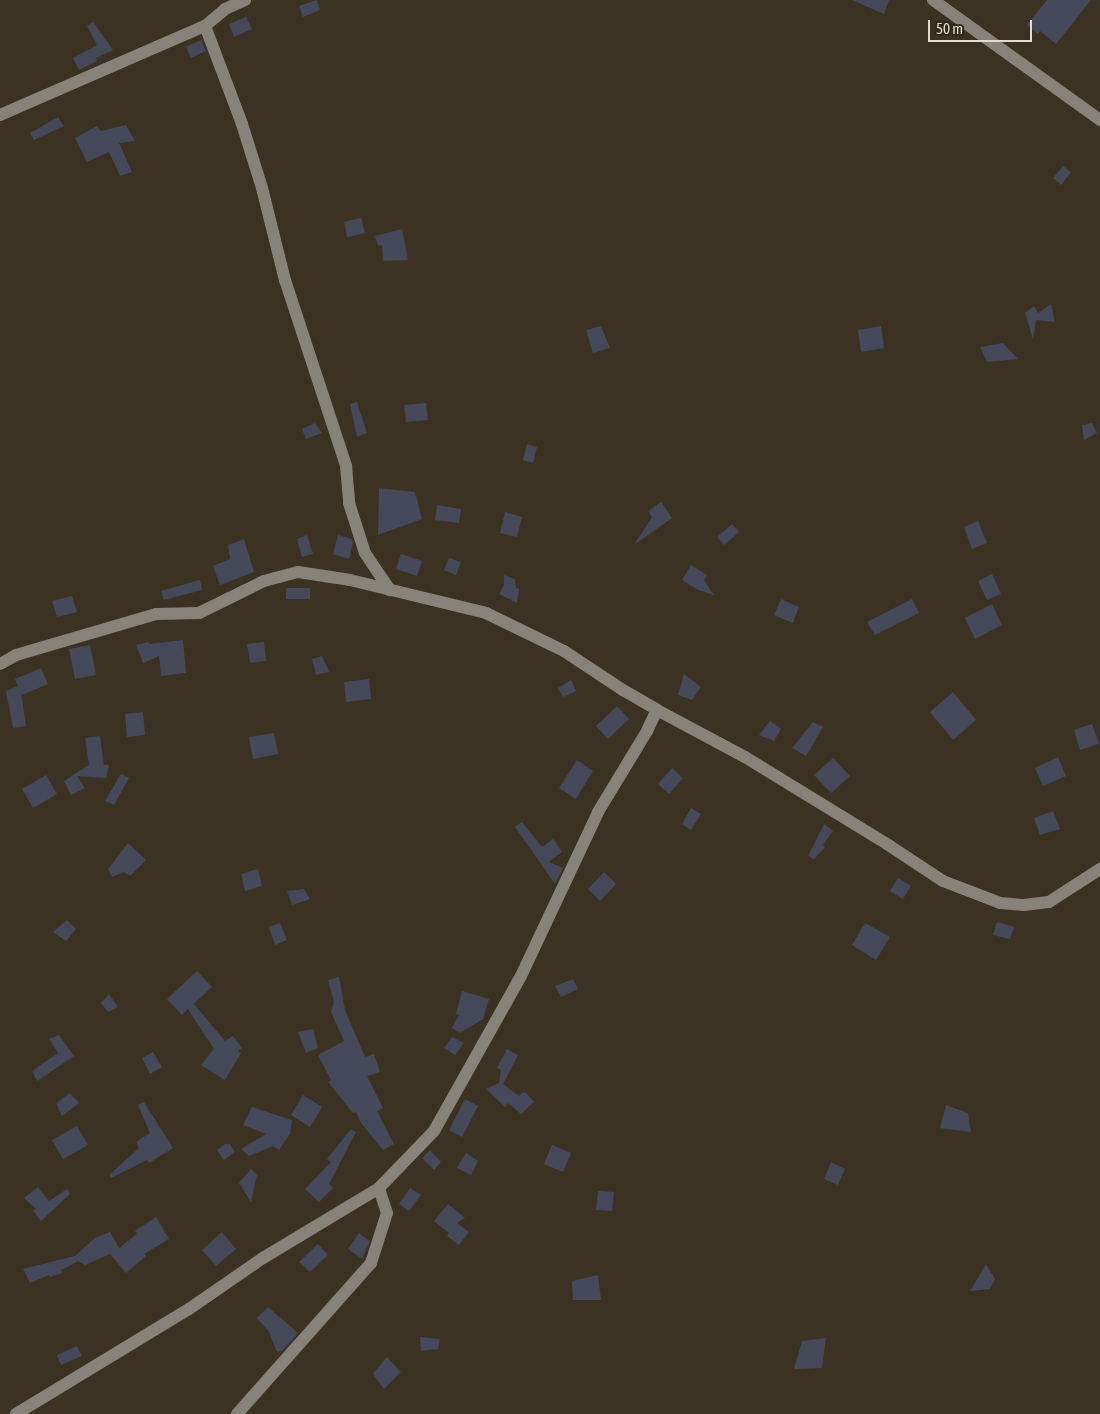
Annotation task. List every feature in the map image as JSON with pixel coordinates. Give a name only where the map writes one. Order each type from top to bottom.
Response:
[{"type":"street","points":[[0,115],[205,26],[225,9],[244,0]]},
{"type":"street","points":[[933,0],[1100,120]]},
{"type":"street","points":[[205,26],[242,124],[262,188],[285,280],[346,466],[349,503],[366,554],[390,590]]},
{"type":"street","points":[[0,664],[16,655],[156,614],[199,613],[264,581],[298,572],[350,580],[486,613],[564,651],[657,710],[745,757],[887,844],[942,881],[1000,903],[1024,906],[1050,902],[1100,870]]},
{"type":"street","points":[[16,1414],[189,1309],[263,1258],[379,1188],[434,1131],[521,976],[598,812],[648,731],[657,710]]},
{"type":"street","points":[[237,1414],[371,1263],[387,1213],[379,1188]]},
{"type":"building","points":[[317,0],[320,10],[303,17],[299,6]]},
{"type":"building","points":[[852,0],[889,0],[884,14]]},
{"type":"building","points":[[1047,0],[1091,0],[1056,44],[1040,31],[1038,34],[1027,25]]},
{"type":"building","points":[[246,17],[252,29],[234,37],[229,24]]},
{"type":"building","points":[[93,22],[113,50],[96,58],[97,61],[79,70],[73,58],[97,45],[87,26]]},
{"type":"building","points":[[201,40],[206,51],[191,58],[186,47]]},
{"type":"building","points":[[58,117],[64,126],[34,140],[30,133]]},
{"type":"building","points":[[126,125],[135,141],[119,143],[132,172],[120,176],[109,152],[87,162],[75,138],[97,126],[101,131]]},
{"type":"building","points":[[1063,166],[1071,172],[1061,185],[1053,178]]},
{"type":"building","points":[[361,218],[365,233],[347,237],[344,222]]},
{"type":"building","points":[[402,229],[408,260],[383,261],[382,245],[378,246],[375,236]]},
{"type":"building","points":[[1051,304],[1055,322],[1036,320],[1033,339],[1025,313],[1034,306],[1038,313]]},
{"type":"building","points":[[601,326],[610,348],[593,353],[586,330]]},
{"type":"building","points":[[881,326],[884,348],[861,352],[858,330]]},
{"type":"building","points":[[1003,343],[1018,359],[987,362],[980,347]]},
{"type":"building","points":[[357,402],[367,433],[357,437],[350,404]]},
{"type":"building","points":[[426,403],[428,420],[406,422],[404,405]]},
{"type":"building","points":[[315,423],[322,433],[306,439],[302,429]]},
{"type":"building","points":[[1092,423],[1097,433],[1084,440],[1082,425]]},
{"type":"building","points":[[527,444],[537,447],[533,463],[523,460]]},
{"type":"building","points":[[379,488],[415,492],[422,519],[378,535]]},
{"type":"building","points":[[661,502],[672,518],[634,545],[652,517],[648,511]]},
{"type":"building","points":[[437,505],[461,509],[459,523],[435,520]]},
{"type":"building","points":[[505,512],[522,517],[517,537],[500,533]]},
{"type":"building","points":[[978,521],[987,543],[972,549],[964,527]]},
{"type":"building","points":[[732,524],[739,532],[724,545],[717,537]]},
{"type":"building","points":[[307,535],[313,554],[302,557],[297,539]]},
{"type":"building","points":[[338,535],[352,539],[353,543],[349,559],[333,554]]},
{"type":"building","points":[[244,539],[254,572],[220,585],[213,566],[230,559],[228,545]]},
{"type":"building","points":[[401,554],[422,561],[417,576],[396,569]]},
{"type":"building","points":[[449,558],[461,562],[456,575],[444,570]]},
{"type":"building","points":[[691,565],[707,575],[704,580],[714,595],[698,590],[682,580]]},
{"type":"building","points":[[992,574],[1001,594],[987,600],[978,581]]},
{"type":"building","points":[[504,575],[515,579],[516,588],[519,589],[517,603],[499,594],[504,585]]},
{"type":"building","points":[[200,580],[202,590],[164,600],[161,591]]},
{"type":"building","points":[[286,588],[310,588],[310,599],[286,599]]},
{"type":"building","points":[[72,596],[77,612],[57,617],[52,601]]},
{"type":"building","points":[[781,599],[799,607],[793,623],[774,615]]},
{"type":"building","points":[[912,599],[919,613],[875,635],[867,622]]},
{"type":"building","points":[[992,604],[1002,625],[975,639],[965,618]]},
{"type":"building","points":[[183,640],[186,673],[161,676],[159,656],[143,663],[136,645],[149,642],[149,644]]},
{"type":"building","points":[[264,642],[266,661],[250,663],[247,644]]},
{"type":"building","points":[[90,645],[96,675],[75,679],[69,649]]},
{"type":"building","points":[[322,656],[329,672],[316,675],[312,659]]},
{"type":"building","points":[[41,668],[48,684],[22,695],[21,692],[26,726],[13,728],[6,691],[18,686],[15,679]]},
{"type":"building","points":[[684,674],[701,687],[692,700],[678,695]]},
{"type":"building","points":[[369,679],[371,699],[346,702],[344,682]]},
{"type":"building","points":[[571,680],[576,691],[563,697],[558,688]]},
{"type":"building","points":[[953,692],[976,720],[953,740],[930,712]]},
{"type":"building","points":[[617,706],[629,719],[608,739],[596,726]]},
{"type":"building","points":[[143,712],[145,735],[127,737],[125,714]]},
{"type":"building","points":[[770,721],[781,729],[774,741],[759,735]]},
{"type":"building","points":[[813,722],[823,727],[806,756],[792,748]]},
{"type":"building","points":[[1092,724],[1099,744],[1080,750],[1074,730]]},
{"type":"building","points":[[274,733],[278,754],[253,759],[249,737]]},
{"type":"building","points":[[100,736],[104,765],[109,765],[106,778],[77,776],[85,788],[71,795],[64,781],[89,765],[85,738]]},
{"type":"building","points":[[1058,757],[1066,776],[1043,786],[1035,768]]},
{"type":"building","points":[[833,758],[850,776],[831,793],[814,775]]},
{"type":"building","points":[[577,760],[593,771],[576,799],[559,788]]},
{"type":"building","points":[[672,768],[683,778],[669,794],[658,784]]},
{"type":"building","points":[[121,774],[129,778],[114,805],[105,801]]},
{"type":"building","points":[[46,775],[57,794],[33,808],[22,789]]},
{"type":"building","points":[[691,808],[701,814],[691,830],[682,824]]},
{"type":"building","points":[[1053,811],[1060,829],[1040,835],[1034,818]]},
{"type":"building","points":[[522,822],[542,847],[553,839],[562,852],[549,862],[563,868],[555,884],[515,827]]},
{"type":"building","points":[[824,824],[833,831],[823,845],[825,847],[814,859],[808,856]]},
{"type":"building","points":[[128,843],[146,860],[130,876],[124,872],[112,877],[108,869]]},
{"type":"building","points":[[258,869],[262,886],[245,891],[241,874]]},
{"type":"building","points":[[604,872],[616,884],[600,901],[588,889]]},
{"type":"building","points":[[898,878],[911,886],[903,899],[890,891]]},
{"type":"building","points":[[304,889],[310,899],[292,905],[287,891]]},
{"type":"building","points":[[67,920],[76,929],[66,941],[53,932]]},
{"type":"building","points":[[997,922],[1014,927],[1010,939],[993,935]]},
{"type":"building","points":[[280,923],[287,940],[275,945],[269,927]]},
{"type":"building","points":[[865,923],[890,937],[876,960],[852,945]]},
{"type":"building","points":[[197,971],[212,987],[190,1007],[194,1004],[225,1041],[233,1036],[242,1048],[238,1051],[241,1053],[225,1080],[201,1065],[214,1049],[188,1009],[182,1015],[167,999]]},
{"type":"building","points":[[339,977],[345,1010],[365,1057],[374,1054],[380,1072],[367,1076],[383,1108],[377,1111],[394,1144],[383,1150],[361,1123],[356,1112],[353,1113],[328,1082],[331,1080],[318,1055],[344,1041],[331,1012],[334,1002],[328,980]]},
{"type":"building","points":[[573,979],[578,989],[561,997],[555,986]]},
{"type":"building","points":[[462,991],[489,999],[483,1019],[460,1033],[452,1028],[459,1015],[456,1014]]},
{"type":"building","points":[[109,994],[118,1007],[108,1012],[101,1003]]},
{"type":"building","points":[[313,1029],[318,1048],[306,1053],[298,1032]]},
{"type":"building","points":[[59,1035],[74,1056],[37,1081],[32,1071],[58,1053],[49,1039]]},
{"type":"building","points":[[452,1037],[464,1043],[455,1055],[444,1048]]},
{"type":"building","points":[[507,1049],[518,1055],[503,1084],[519,1096],[523,1092],[526,1093],[534,1102],[521,1114],[508,1103],[505,1107],[486,1089],[499,1083],[501,1070],[497,1068]]},
{"type":"building","points":[[153,1052],[162,1067],[150,1074],[142,1058]]},
{"type":"building","points":[[70,1093],[79,1103],[62,1116],[56,1103]]},
{"type":"building","points":[[303,1095],[322,1107],[310,1127],[291,1115]]},
{"type":"building","points":[[465,1099],[478,1106],[462,1137],[449,1130]]},
{"type":"building","points":[[144,1102],[173,1148],[149,1163],[147,1160],[111,1178],[109,1175],[139,1148],[136,1142],[150,1133],[138,1105]]},
{"type":"building","points":[[946,1105],[968,1113],[971,1132],[940,1128]]},
{"type":"building","points":[[252,1107],[292,1120],[290,1134],[279,1150],[273,1146],[249,1156],[241,1149],[266,1134],[243,1125]]},
{"type":"building","points":[[77,1126],[88,1145],[63,1159],[52,1140]]},
{"type":"building","points":[[351,1129],[356,1132],[329,1184],[333,1188],[319,1202],[305,1189],[331,1162],[327,1159]]},
{"type":"building","points":[[225,1144],[230,1144],[235,1152],[224,1160],[217,1150]]},
{"type":"building","points":[[552,1145],[571,1153],[563,1172],[544,1164]]},
{"type":"building","points":[[430,1150],[441,1162],[434,1170],[422,1158]]},
{"type":"building","points":[[466,1153],[478,1161],[471,1175],[457,1168]]},
{"type":"building","points":[[831,1162],[845,1169],[838,1185],[824,1179]]},
{"type":"building","points":[[251,1169],[257,1175],[251,1202],[239,1183]]},
{"type":"building","points":[[38,1187],[49,1201],[67,1189],[70,1194],[41,1221],[33,1211],[36,1209],[24,1198]]},
{"type":"building","points":[[410,1188],[421,1195],[409,1211],[399,1204]]},
{"type":"building","points":[[598,1191],[614,1192],[612,1211],[596,1210]]},
{"type":"building","points":[[448,1204],[465,1218],[457,1223],[469,1232],[459,1245],[447,1236],[449,1233],[434,1221]]},
{"type":"building","points":[[156,1217],[169,1239],[144,1254],[146,1256],[126,1273],[110,1254],[85,1265],[76,1260],[77,1262],[61,1270],[62,1273],[50,1277],[49,1275],[30,1283],[23,1269],[75,1256],[95,1238],[110,1232],[119,1248],[137,1234],[135,1231]]},
{"type":"building","points":[[222,1232],[236,1249],[216,1266],[202,1250]]},
{"type":"building","points":[[359,1233],[370,1241],[362,1259],[348,1249]]},
{"type":"building","points":[[318,1244],[328,1255],[310,1272],[299,1262]]},
{"type":"building","points":[[986,1264],[995,1279],[990,1289],[970,1291]]},
{"type":"building","points":[[598,1275],[601,1300],[573,1300],[572,1281]]},
{"type":"building","points":[[268,1307],[298,1333],[283,1350],[277,1352],[269,1332],[257,1318]]},
{"type":"building","points":[[420,1337],[440,1339],[438,1349],[421,1351]]},
{"type":"building","points":[[826,1338],[822,1368],[794,1369],[802,1341]]},
{"type":"building","points":[[77,1346],[82,1356],[61,1365],[57,1355]]},
{"type":"building","points":[[387,1357],[401,1372],[384,1389],[373,1374]]}]
